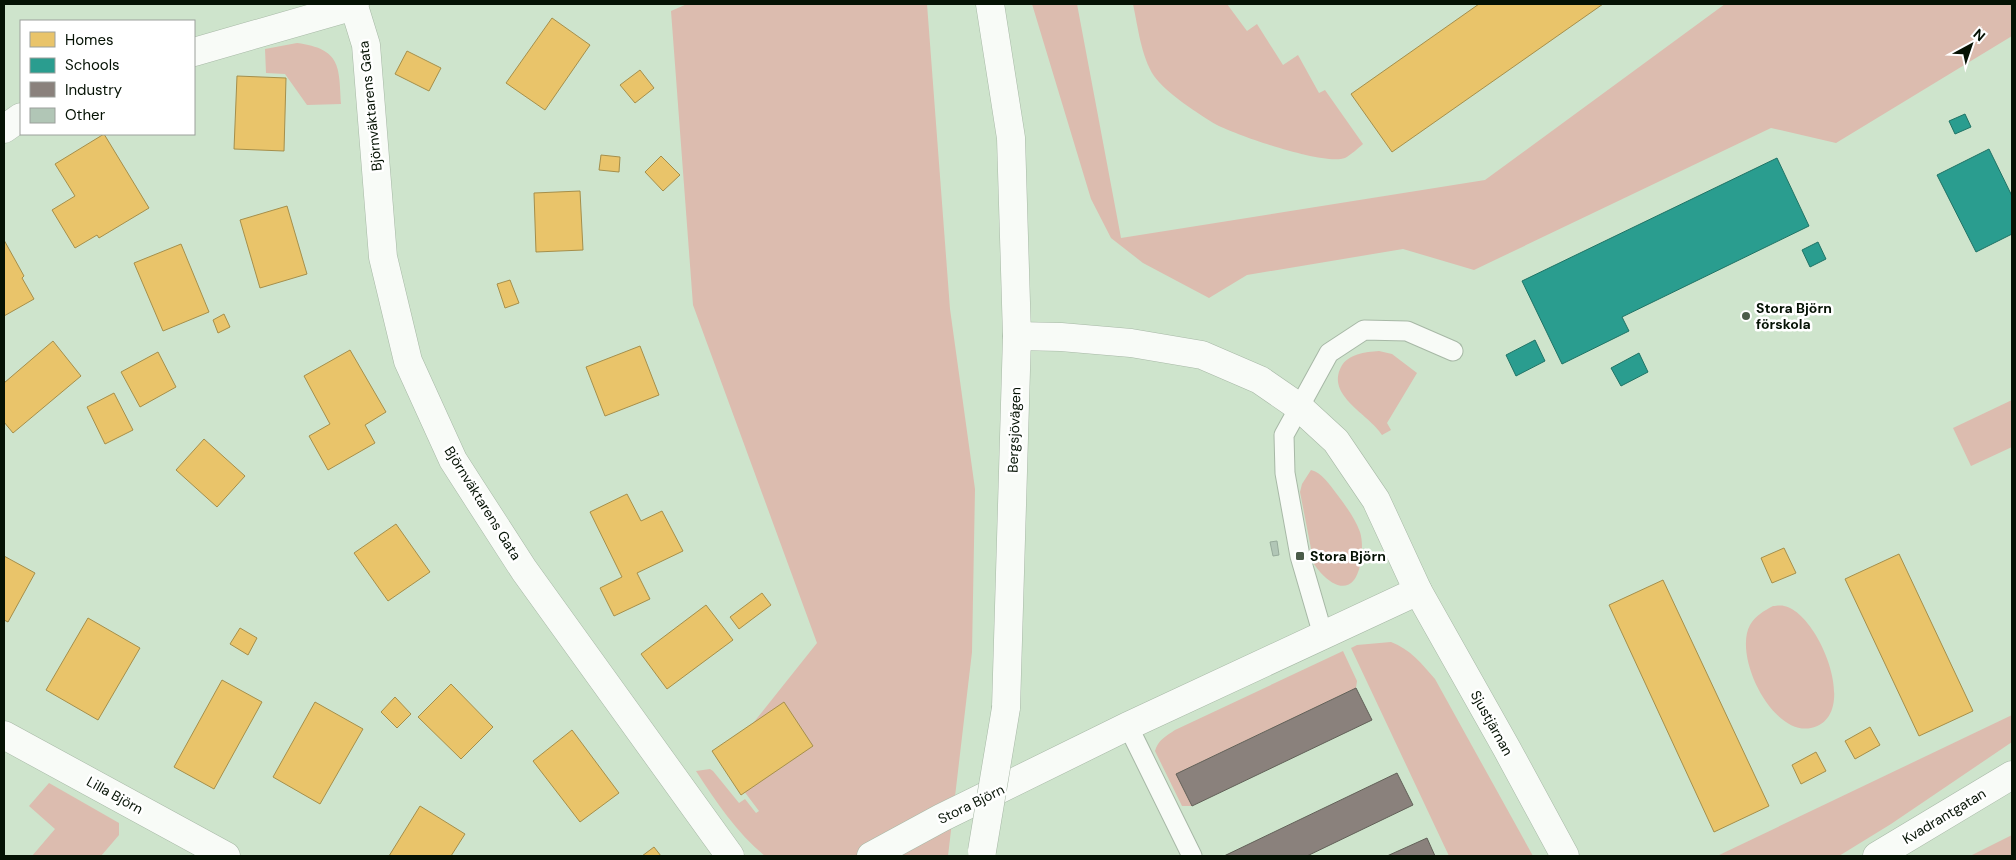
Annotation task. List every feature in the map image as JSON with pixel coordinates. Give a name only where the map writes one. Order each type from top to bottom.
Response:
[{"type":"street","name":"Bergsjövägen","points":[[981,854],[1006,708],[1017,336],[1011,138],[990,4]]},
{"type":"street","name":"Björnväktarens Gata","points":[[195,52],[355,5],[366,45],[383,257],[408,361],[453,460],[524,570],[730,856]]},
{"type":"street","points":[[4,129],[20,119]]},
{"type":"street","points":[[1017,336],[1061,337],[1131,343],[1202,355],[1260,380],[1299,406],[1336,441],[1376,500],[1418,591]]},
{"type":"street","name":"Stora Björn","points":[[871,856],[942,818],[1128,726],[1418,591]]},
{"type":"street","name":"Sjustjärnan","points":[[1418,591],[1508,749],[1565,856]]},
{"type":"street","name":"Lilla Björn","points":[[4,735],[226,856]]},
{"type":"street","name":"Kvadrantgatan","points":[[1877,856],[2012,775]]},
{"type":"lane","points":[[1323,635],[1300,556],[1285,473],[1284,436],[1329,353],[1364,330],[1406,331],[1454,351]]},
{"type":"lane","points":[[1128,726],[1192,856]]},
{"type":"shaded area","points":[[687,4],[927,4],[950,309],[975,489],[972,652],[948,856],[765,856],[736,827],[696,771],[710,769],[739,803],[745,799],[756,813],[759,811],[722,762],[817,643],[693,305],[671,11]]},
{"type":"shaded area","points":[[1032,4],[1077,4],[1121,238],[1485,180],[1725,4],[2012,4],[2012,36],[1836,143],[1771,128],[1474,270],[1403,249],[1247,275],[1209,298],[1143,263],[1111,238],[1091,199]]},
{"type":"shaded area","points":[[1133,4],[1227,4],[1247,31],[1257,24],[1283,65],[1298,55],[1319,93],[1325,90],[1363,144],[1345,158],[1319,158],[1281,149],[1228,130],[1210,121],[1175,96],[1154,76],[1143,50]]},
{"type":"shaded area","points":[[297,43],[322,50],[335,61],[338,70],[341,104],[307,105],[285,74],[266,73],[265,49]]},
{"type":"shaded area","points":[[1379,351],[1392,354],[1417,373],[1387,423],[1391,430],[1382,435],[1344,396],[1339,387],[1338,377],[1341,367],[1352,356]]},
{"type":"shaded area","points":[[2012,400],[2012,447],[1971,466],[1953,428]]},
{"type":"shaded area","points":[[1311,470],[1322,476],[1331,486],[1350,512],[1360,532],[1362,557],[1359,570],[1354,580],[1343,586],[1337,585],[1326,578],[1314,564],[1300,492],[1302,484]]},
{"type":"shaded area","points":[[1773,606],[1784,606],[1797,613],[1810,626],[1821,644],[1829,665],[1834,686],[1833,705],[1826,720],[1811,728],[1796,727],[1783,720],[1770,707],[1752,673],[1747,655],[1746,639],[1750,625],[1758,616]]},
{"type":"shaded area","points":[[1391,642],[1410,653],[1435,679],[1533,856],[1449,856],[1351,648],[1357,645]]},
{"type":"shaded area","points":[[1343,651],[1357,681],[1356,688],[1177,774],[1192,806],[1182,806],[1155,751],[1163,739],[1175,730]]},
{"type":"shaded area","points":[[2012,715],[2012,742],[1891,824],[1839,856],[1717,856]]},
{"type":"shaded area","points":[[49,783],[119,823],[119,835],[101,856],[32,856],[55,829],[29,806]]},
{"type":"shaded area","points":[[2012,835],[2012,856],[1970,856]]},
{"type":"building: Homes","points":[[1479,4],[1603,4],[1392,152],[1351,94]]},
{"type":"building: Homes","points":[[552,18],[590,45],[545,110],[506,83]]},
{"type":"building: Homes","points":[[407,51],[441,68],[429,91],[395,74]]},
{"type":"building: Homes","points":[[640,70],[654,88],[635,103],[620,85]]},
{"type":"building: Homes","points":[[237,76],[286,78],[284,151],[234,149]]},
{"type":"building: Homes","points":[[105,135],[149,208],[99,238],[97,235],[75,248],[52,210],[75,196],[55,164]]},
{"type":"building: Homes","points":[[601,155],[620,157],[619,172],[599,170]]},
{"type":"building: Homes","points":[[661,156],[680,175],[663,191],[645,172]]},
{"type":"building: Homes","points":[[580,191],[583,250],[536,252],[534,193]]},
{"type":"building: Homes","points":[[287,206],[307,274],[260,288],[240,220]]},
{"type":"building: Homes","points":[[4,240],[24,276],[22,278],[34,299],[4,316]]},
{"type":"building: Homes","points":[[181,244],[209,312],[163,331],[134,263]]},
{"type":"building: Homes","points":[[510,280],[519,303],[505,308],[497,284]]},
{"type":"building: Homes","points":[[224,314],[230,327],[218,333],[213,320]]},
{"type":"building: Homes","points":[[53,341],[81,376],[13,433],[4,422],[4,383]]},
{"type":"building: Homes","points":[[640,346],[659,395],[605,416],[586,367]]},
{"type":"building: Homes","points":[[350,350],[386,412],[365,425],[375,443],[328,470],[309,436],[330,424],[304,376]]},
{"type":"building: Homes","points":[[158,352],[176,387],[140,407],[121,372]]},
{"type":"building: Homes","points":[[114,393],[133,430],[105,444],[87,407]]},
{"type":"building: Homes","points":[[204,439],[245,476],[217,507],[176,470]]},
{"type":"building: Homes","points":[[627,494],[641,521],[662,511],[683,551],[637,573],[650,599],[614,616],[600,588],[622,577],[590,512]]},
{"type":"building: Homes","points":[[396,524],[430,572],[388,601],[354,553]]},
{"type":"building: Homes","points":[[1784,548],[1796,573],[1772,583],[1761,558]]},
{"type":"building: Homes","points":[[1899,554],[1973,711],[1919,736],[1845,579]]},
{"type":"building: Homes","points":[[4,556],[35,573],[8,622],[4,620]]},
{"type":"building: Homes","points":[[1663,580],[1769,806],[1714,832],[1609,605]]},
{"type":"building: Homes","points":[[762,593],[771,605],[739,629],[730,617]]},
{"type":"building: Homes","points":[[706,605],[733,640],[667,689],[641,654]]},
{"type":"building: Homes","points":[[88,618],[140,648],[98,720],[46,690]]},
{"type":"building: Homes","points":[[240,628],[257,638],[248,655],[230,644]]},
{"type":"building: Homes","points":[[222,680],[262,702],[214,789],[174,767]]},
{"type":"building: Homes","points":[[451,684],[493,727],[461,759],[418,717]]},
{"type":"building: Homes","points":[[395,697],[411,714],[397,728],[381,712]]},
{"type":"building: Homes","points":[[315,702],[363,729],[320,804],[273,777]]},
{"type":"building: Homes","points":[[784,702],[813,746],[741,795],[712,751]]},
{"type":"building: Homes","points":[[1870,727],[1880,745],[1855,759],[1845,741]]},
{"type":"building: Homes","points":[[572,730],[619,793],[580,822],[533,761]]},
{"type":"building: Homes","points":[[1816,752],[1826,771],[1801,784],[1792,765]]},
{"type":"building: Homes","points":[[420,806],[465,834],[451,856],[389,856]]},
{"type":"building: Homes","points":[[654,847],[661,856],[642,856]]},
{"type":"building: Schools","points":[[1965,114],[1971,127],[1955,134],[1949,121]]},
{"type":"building: Schools","points":[[1989,149],[2012,196],[2012,234],[1976,252],[1937,175]]},
{"type":"building: Schools","points":[[1777,158],[1809,226],[1622,317],[1629,331],[1562,364],[1522,281]]},
{"type":"building: Schools","points":[[1818,242],[1826,259],[1810,267],[1802,250]]},
{"type":"building: Schools","points":[[1535,340],[1545,361],[1516,376],[1506,355]]},
{"type":"building: Schools","points":[[1639,353],[1648,372],[1621,386],[1611,368]]},
{"type":"building: Industry","points":[[1356,688],[1372,720],[1192,806],[1176,774]]},
{"type":"building: Industry","points":[[1397,773],[1413,805],[1307,856],[1224,856]]},
{"type":"building: Industry","points":[[1427,838],[1435,856],[1387,856]]},
{"type":"building: Other","points":[[1277,541],[1279,555],[1273,556],[1270,542]]},
{"type":"place","name":"Stora Björn förskola","points":[[1746,316]]},
{"type":"place","name":"Stora Björn","points":[[1300,556]]}]
